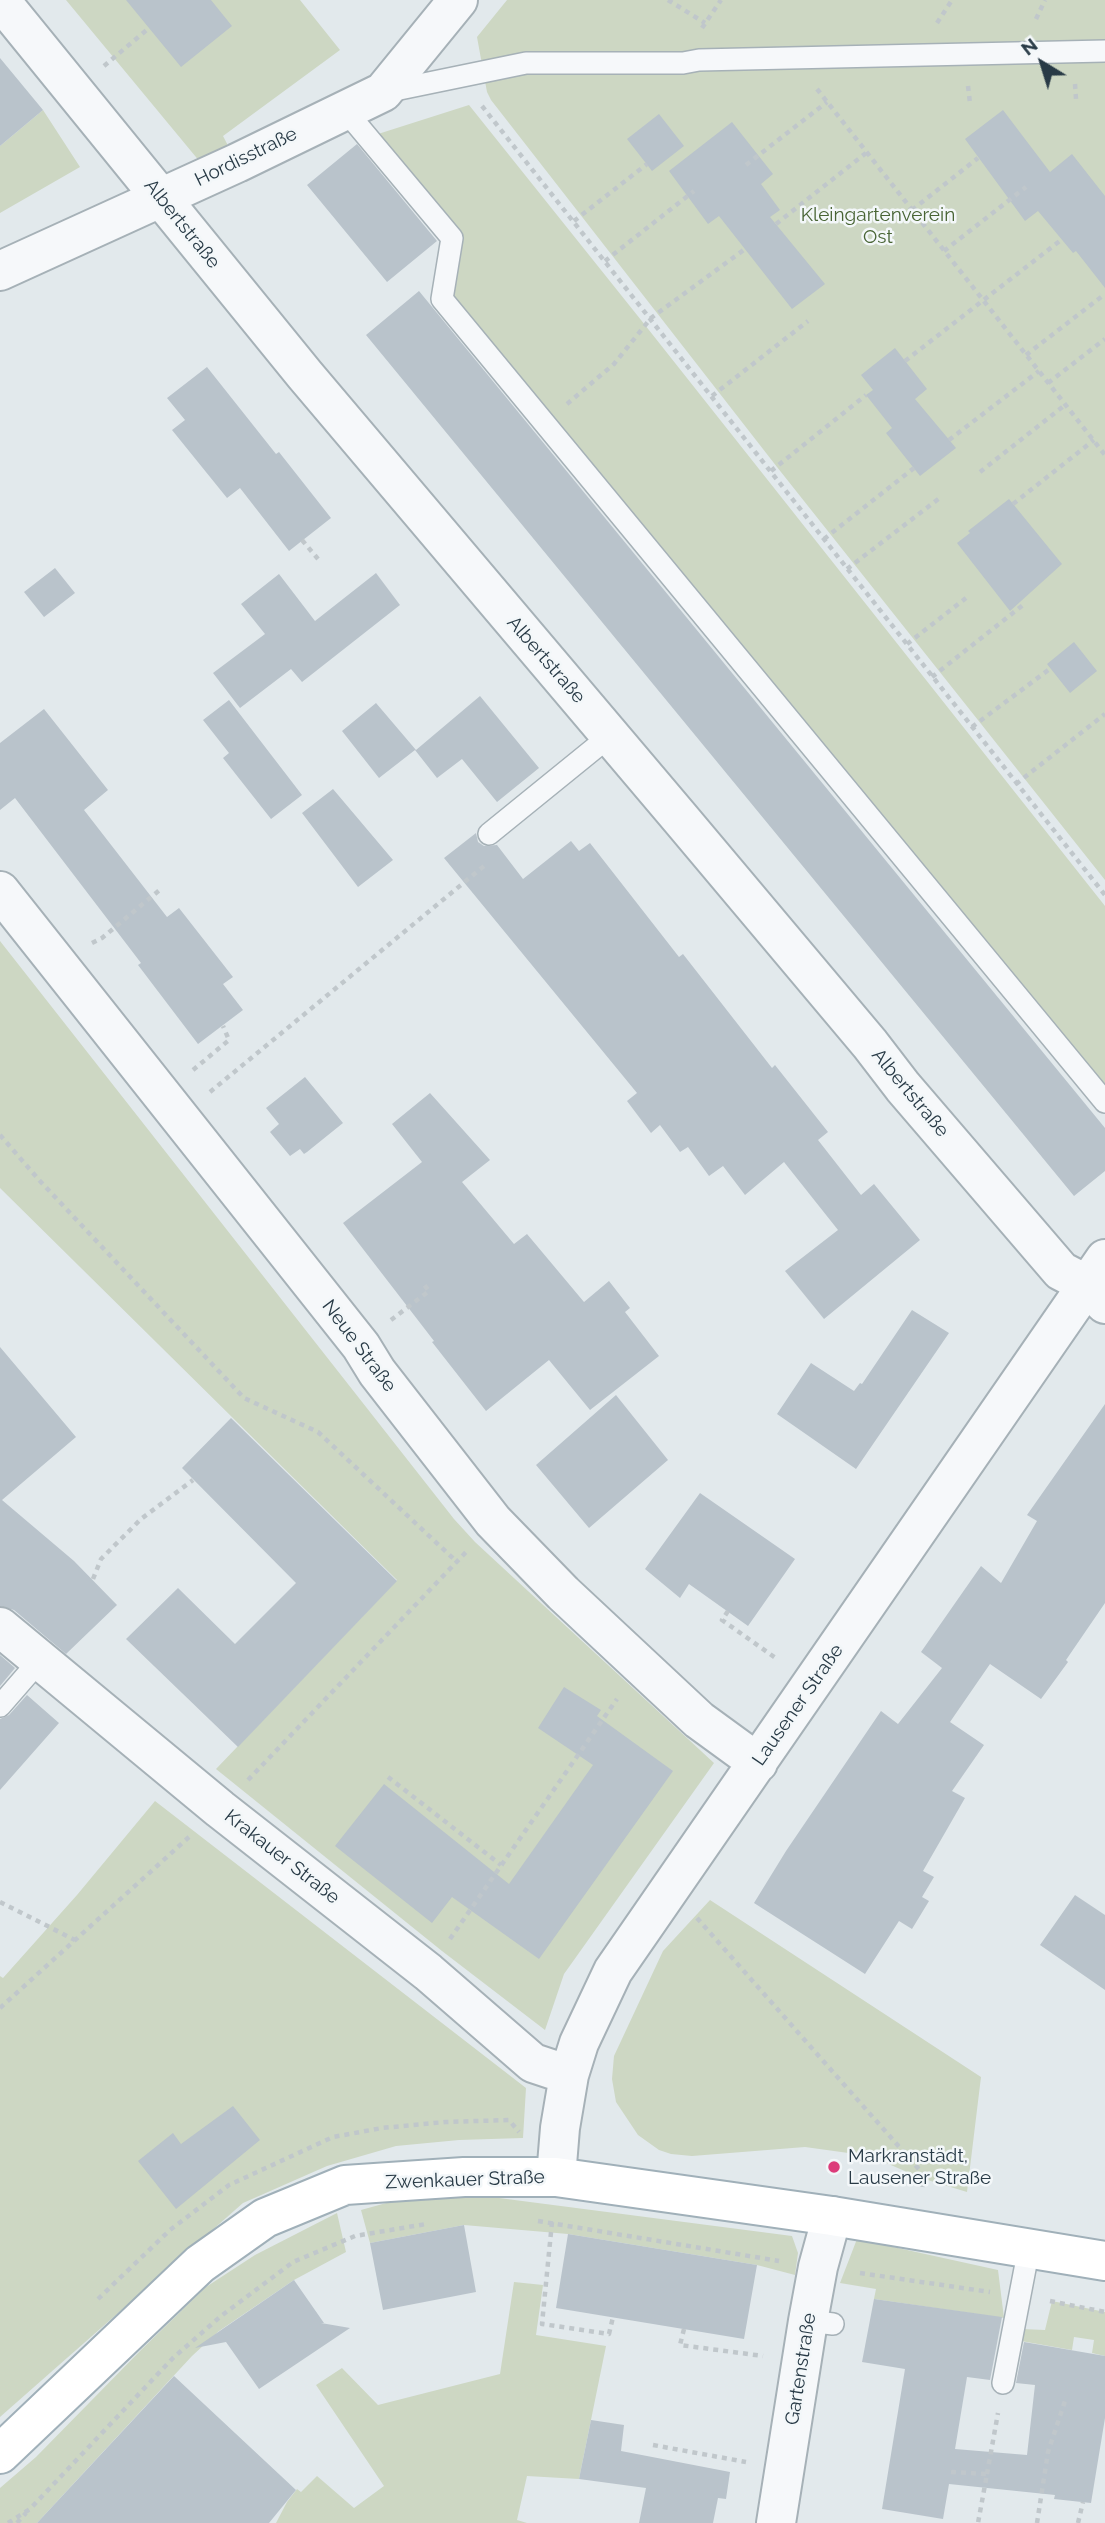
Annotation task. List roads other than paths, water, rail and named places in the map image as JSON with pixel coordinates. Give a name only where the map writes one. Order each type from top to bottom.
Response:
[{"type":"main road","name":"Zwenkauer Straße","points":[[0,2454],[200,2264],[265,2218],[345,2185],[464,2177],[556,2177],[832,2216],[1105,2261]]},
{"type":"street","name":"Albertstraße","points":[[0,0],[324,398],[611,735],[870,1044],[902,1087],[1061,1271],[1099,1283]]},
{"type":"street","name":"Hordisstraße","points":[[0,271],[383,92],[458,0]]},
{"type":"street","name":"Neue Straße","points":[[0,891],[361,1346],[377,1372],[492,1521],[563,1593],[699,1720],[758,1763]]},
{"type":"street","name":"Lausener Straße","points":[[556,2177],[560,2128],[569,2075],[579,2043],[613,1971],[813,1683],[1099,1283]]},
{"type":"street","name":"Krakauer Straße","points":[[0,1627],[220,1809],[428,1972],[533,2063],[569,2075]]},
{"type":"street","name":"Gartenstraße","points":[[776,2523],[802,2363],[820,2323],[818,2267],[832,2216]]},
{"type":"lane","points":[[383,92],[526,64],[683,63],[1105,51]]},
{"type":"lane","points":[[344,109],[452,238],[442,299],[1105,1102]]},
{"type":"lane","points":[[489,834],[611,735]]},
{"type":"lane","points":[[0,1706],[53,1672]]},
{"type":"lane","points":[[1003,2384],[1029,2248]]},
{"type":"place","name":"Markranstädt, Lausener Straße","points":[[834,2167]]},
{"type":"park label","name":"Kleingartenverein Ost","points":[[878,226]]}]
